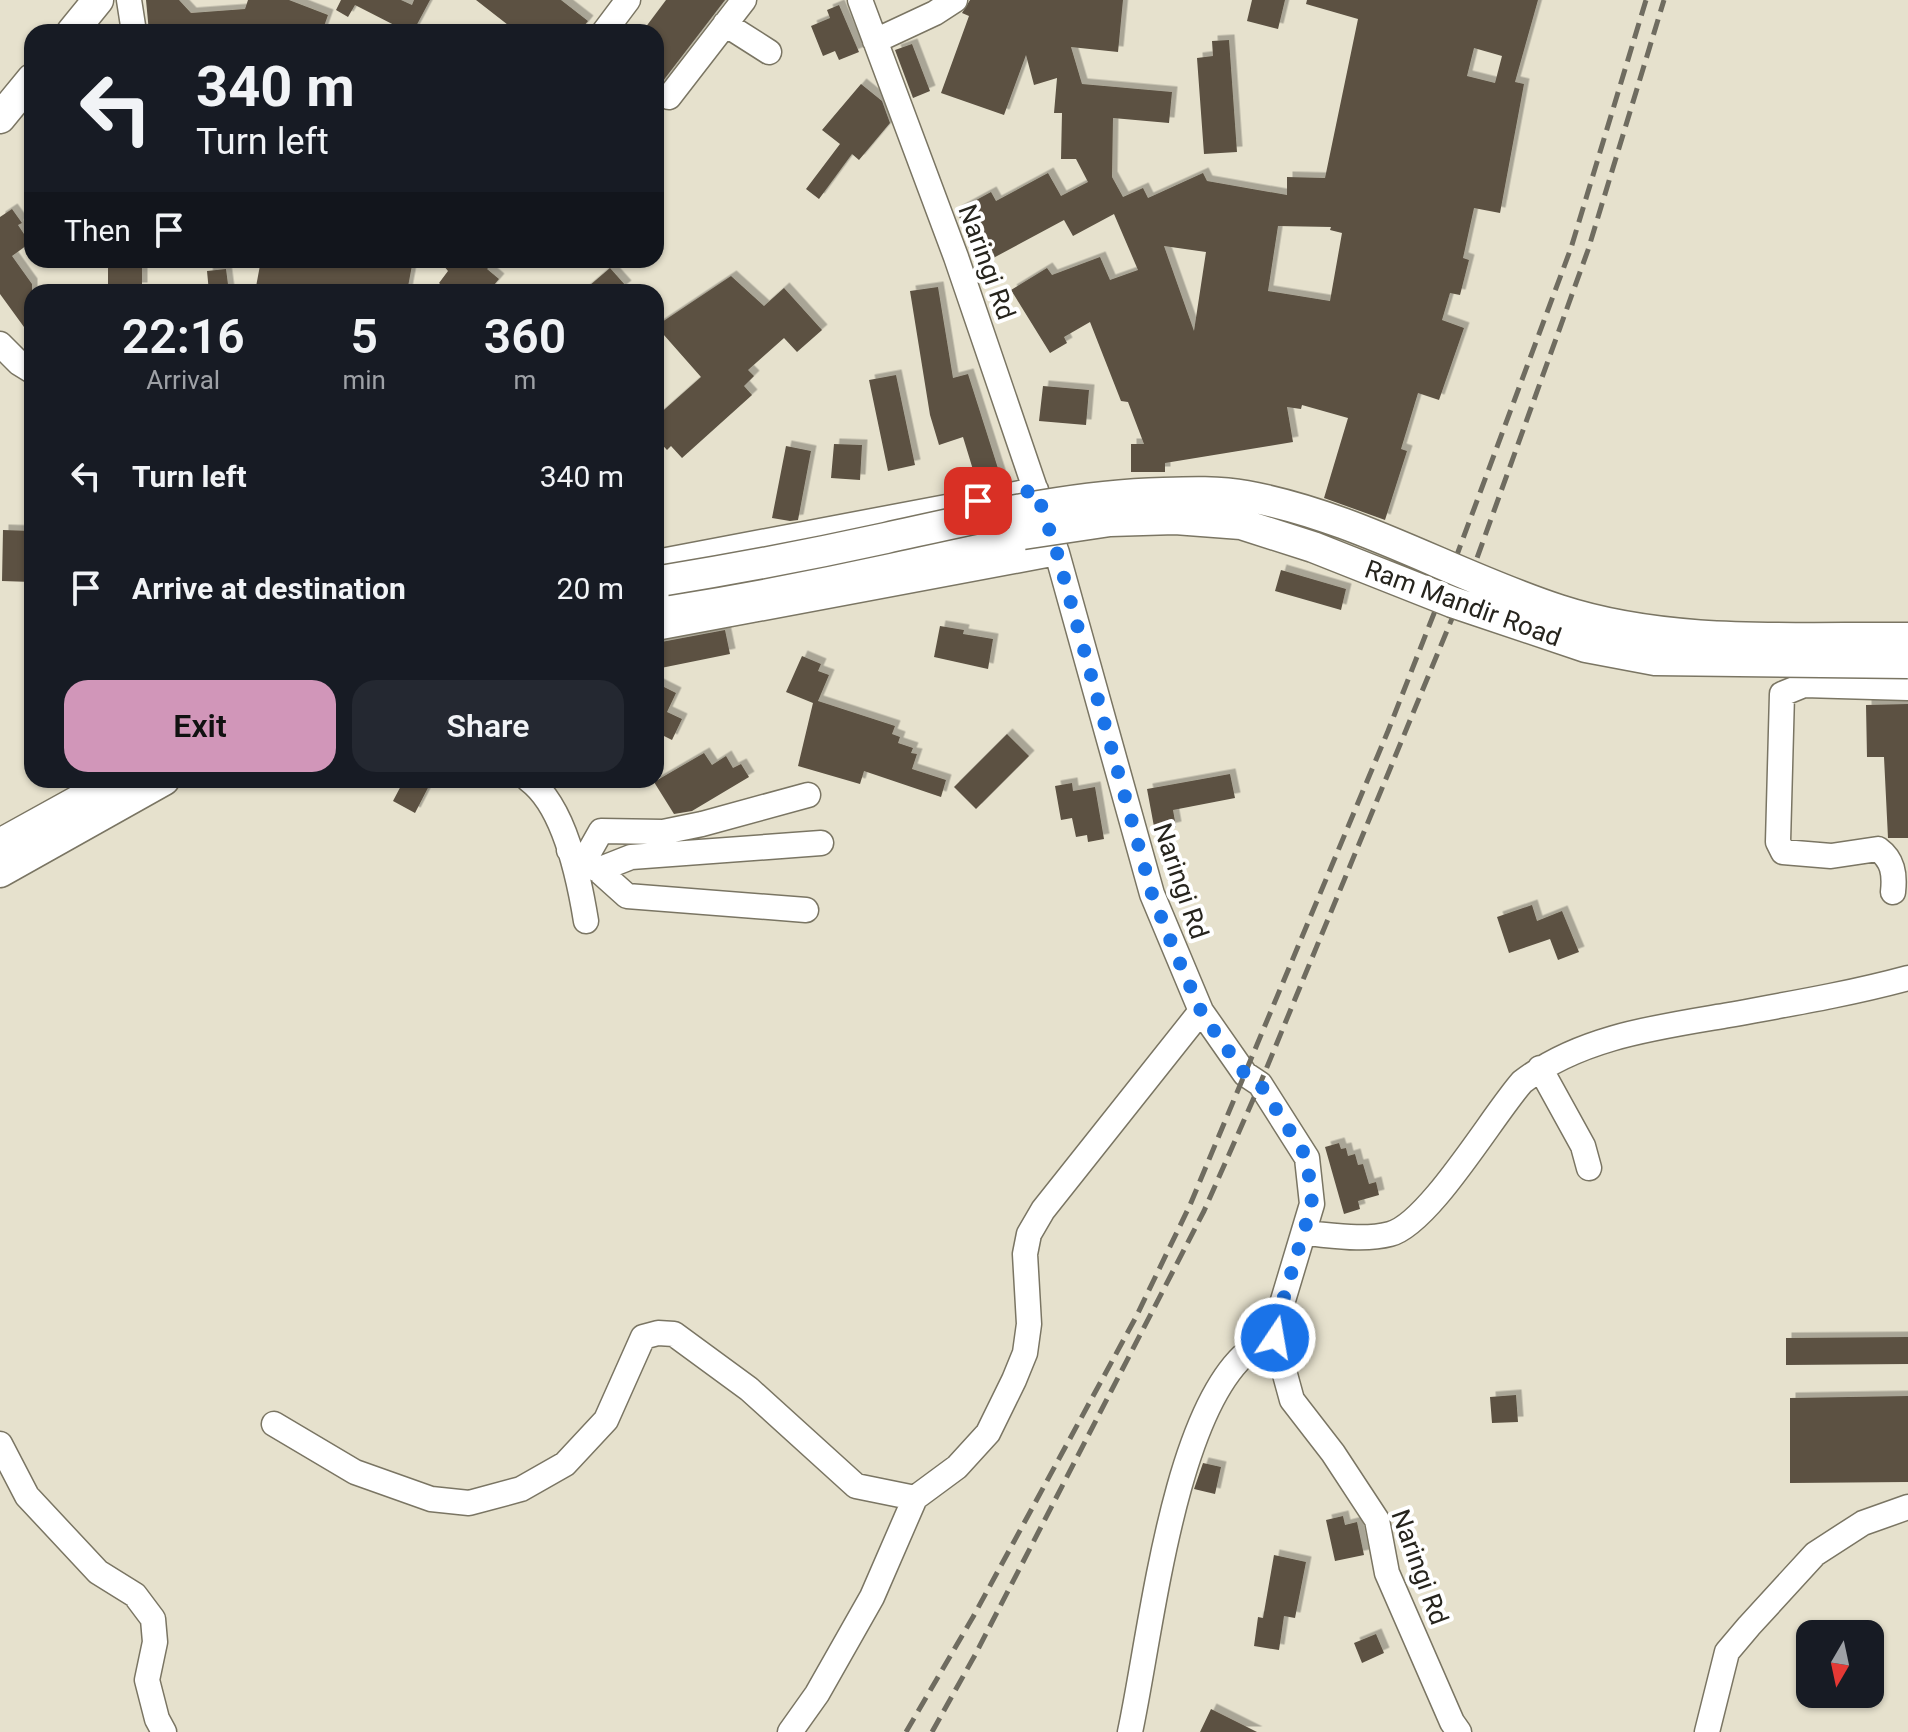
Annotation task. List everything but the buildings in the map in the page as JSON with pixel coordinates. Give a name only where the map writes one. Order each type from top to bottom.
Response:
[{"type":"main road","points":[[78,24],[98,0]]},
{"type":"main road","points":[[0,118],[24,89]]},
{"type":"main road","points":[[664,585],[1109,494],[1191,492],[1246,496],[1330,519],[1558,610],[1636,630],[1690,635],[1908,638]]},
{"type":"main road","name":"Ram Mandir Road","points":[[664,586],[1110,521],[1175,519],[1241,524],[1313,547],[1452,602],[1586,647],[1655,660],[1908,663]]},
{"type":"main road","points":[[0,844],[102,788]]},
{"type":"main road","points":[[0,872],[150,788]]},
{"type":"street","points":[[129,0],[133,24]]},
{"type":"street","points":[[669,97],[744,0]]},
{"type":"street","name":"Naringi Rd","points":[[860,0],[956,257],[1057,553],[1152,894],[1201,1011],[1245,1074],[1260,1084],[1307,1158],[1312,1204],[1281,1307],[1275,1338],[1292,1400],[1333,1453],[1377,1520],[1387,1573],[1459,1732]]},
{"type":"street","points":[[875,41],[935,13],[955,0]]},
{"type":"street","points":[[725,24],[769,52]]},
{"type":"street","points":[[0,344],[24,366]]},
{"type":"street","points":[[664,585],[1036,490]]},
{"type":"street","points":[[664,627],[1057,553]]},
{"type":"street","points":[[1893,892],[1893,867],[1878,849],[1831,856],[1783,852],[1778,842],[1782,694],[1804,685],[1908,688]]},
{"type":"street","points":[[536,788],[555,812],[583,860],[627,896],[806,910]]},
{"type":"street","points":[[586,921],[578,879],[583,860],[601,831],[663,832],[808,795]]},
{"type":"street","points":[[583,860],[821,843]]},
{"type":"street","points":[[1304,1233],[1375,1237],[1394,1233],[1410,1223],[1431,1202],[1522,1082],[1540,1068],[1605,1040],[1660,1027],[1857,992],[1908,978]]},
{"type":"street","points":[[790,1732],[817,1694],[872,1597],[915,1498],[957,1467],[988,1433],[1014,1380],[1025,1353],[1029,1324],[1025,1254],[1029,1234],[1043,1210],[1201,1011]]},
{"type":"street","points":[[1540,1068],[1583,1146],[1589,1168]]},
{"type":"street","points":[[274,1424],[355,1472],[431,1499],[469,1503],[521,1489],[565,1464],[606,1420],[643,1337],[658,1333],[674,1334],[749,1389],[856,1486],[915,1498]]},
{"type":"street","points":[[1130,1732],[1168,1535],[1193,1442],[1225,1377],[1246,1353],[1275,1338]]},
{"type":"street","points":[[0,1444],[27,1496],[98,1572],[135,1595],[153,1619],[155,1642],[147,1680],[157,1719],[164,1732]]},
{"type":"street","points":[[1707,1732],[1727,1652],[1749,1626],[1815,1554],[1863,1523],[1908,1507]]},
{"type":"railway","points":[[906,1732],[973,1617],[1136,1317],[1190,1205],[1388,731],[1458,552],[1571,248],[1646,0]]},
{"type":"railway","points":[[932,1732],[975,1655],[1204,1211],[1260,1084],[1477,558],[1588,250],[1664,0]]},
{"type":"route","points":[[978,501],[1036,490],[1057,553],[1152,894],[1175,952],[1201,1011],[1245,1074],[1260,1084],[1307,1158],[1312,1204],[1281,1307],[1275,1338]]}]
